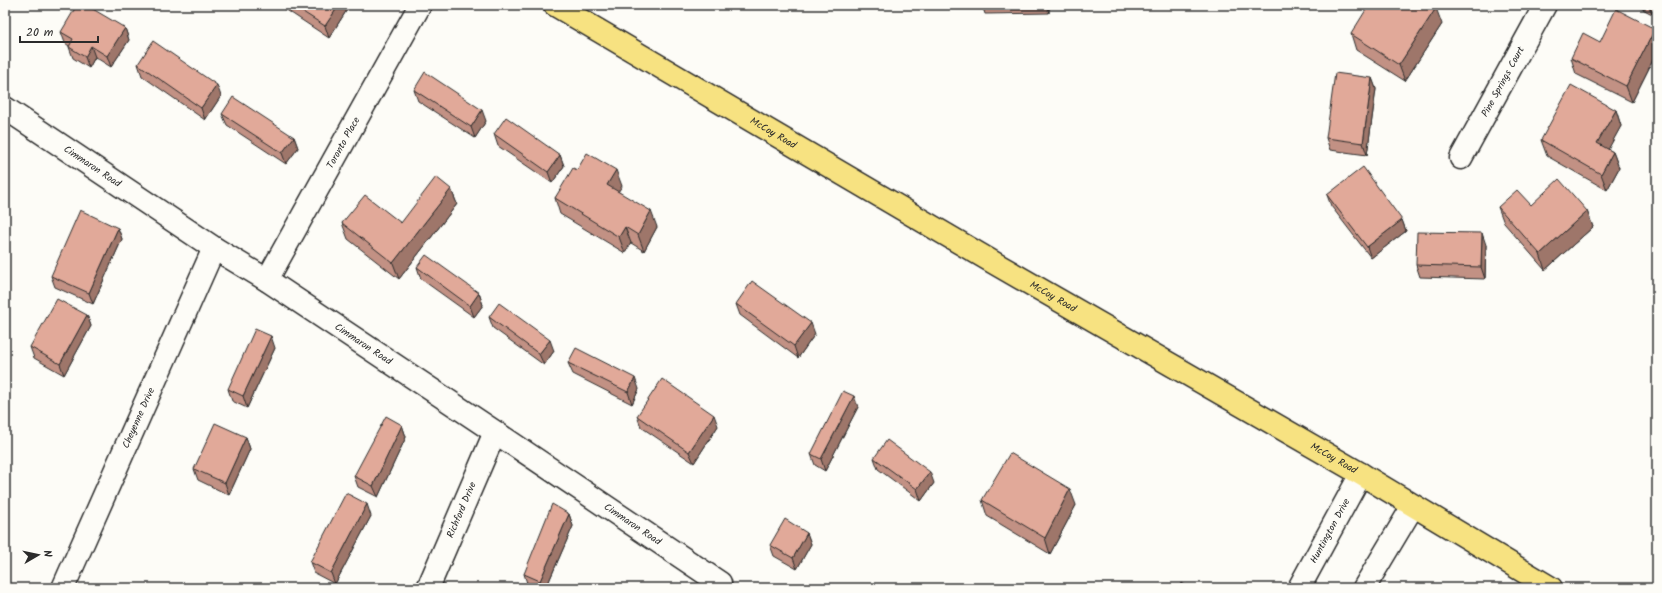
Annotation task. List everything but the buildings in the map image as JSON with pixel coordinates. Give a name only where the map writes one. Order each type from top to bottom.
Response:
[{"type":"main road","name":"McCoy Road","points":[[555,5],[983,256],[1361,474],[1551,588]]},
{"type":"street","name":"Toronto Place","points":[[267,280],[420,5]]},
{"type":"street","name":"Pine Springs Court","points":[[1461,158],[1545,5]]},
{"type":"street","name":"Cimmaron Road","points":[[5,108],[214,248],[267,280],[720,583]]},
{"type":"street","name":"Cheyenne Drive","points":[[63,588],[214,248]]},
{"type":"street","name":"Richford Drive","points":[[428,588],[495,432]]},
{"type":"street","name":"Huntington Drive","points":[[1299,588],[1361,474]]},
{"type":"street","points":[[1364,588],[1413,506]]}]
